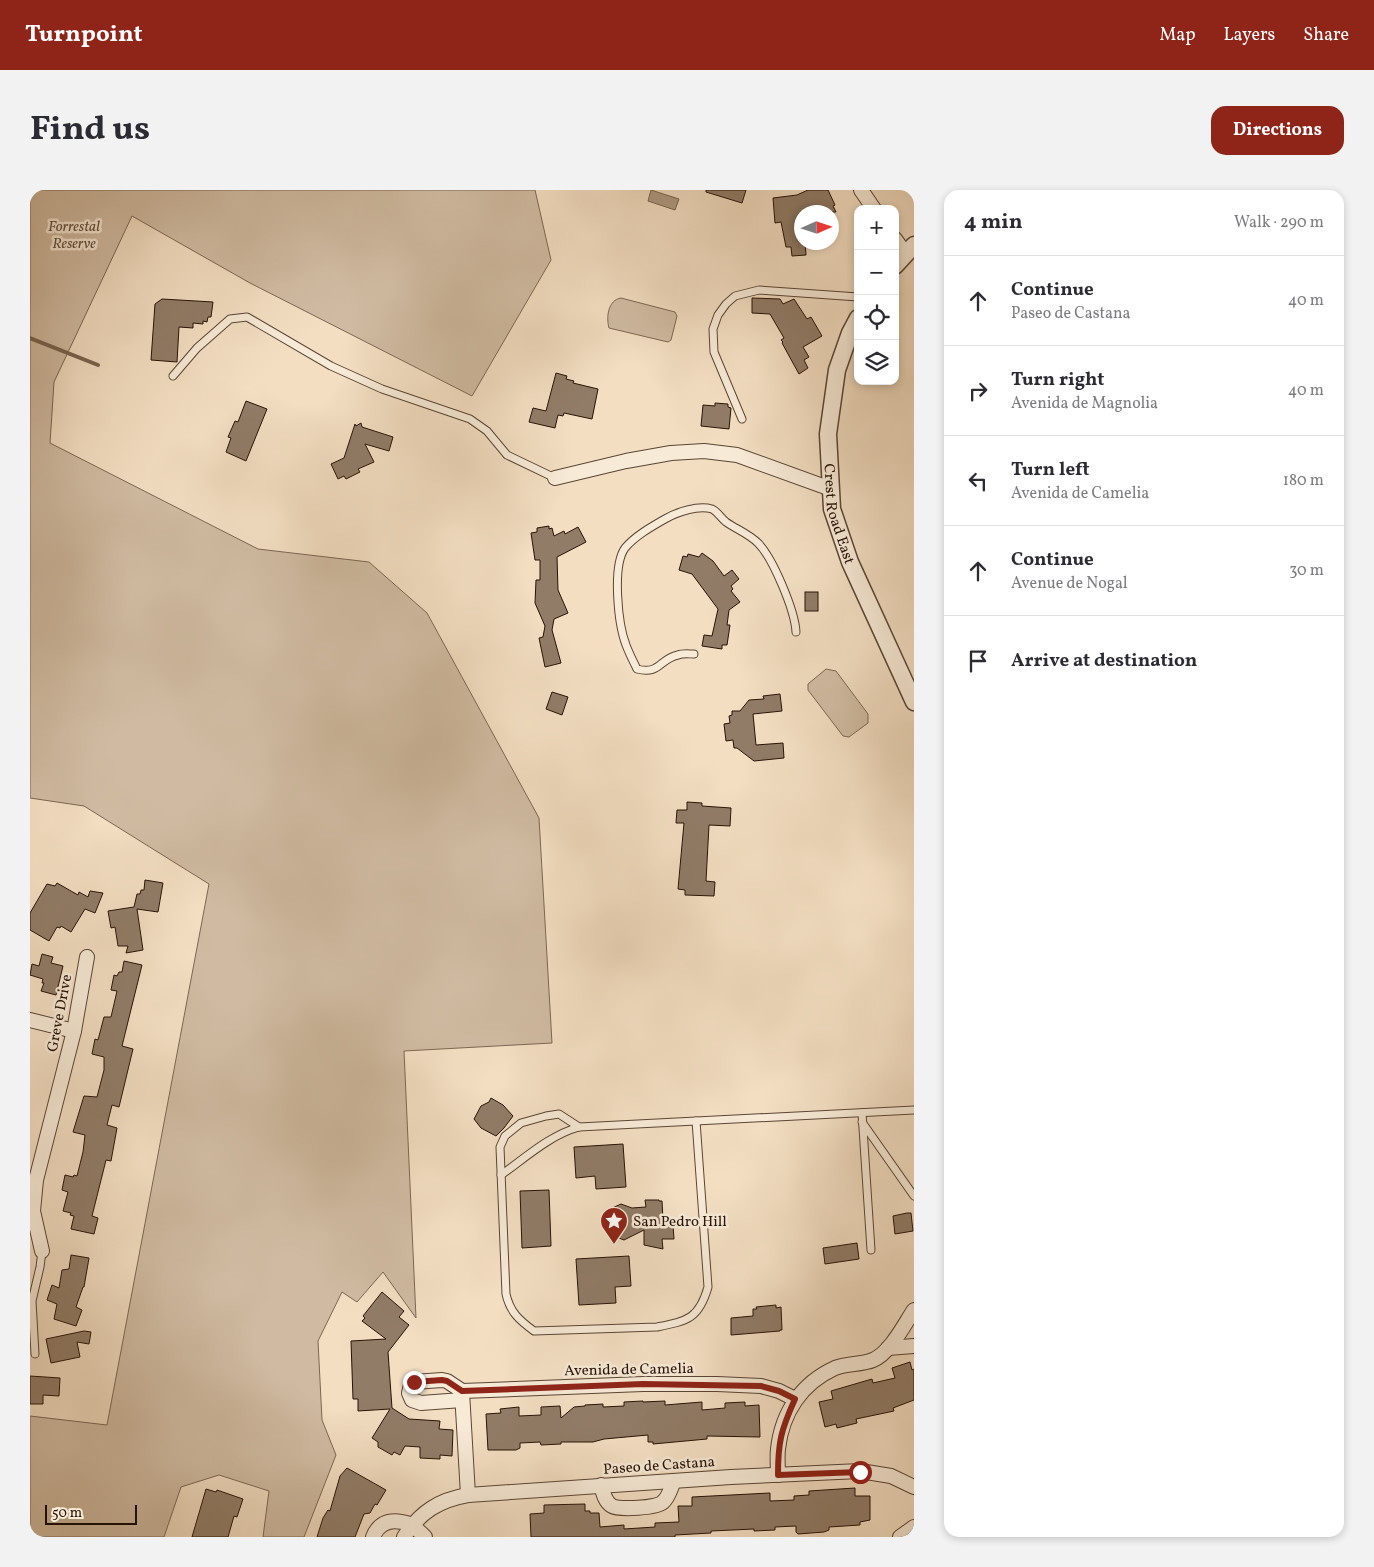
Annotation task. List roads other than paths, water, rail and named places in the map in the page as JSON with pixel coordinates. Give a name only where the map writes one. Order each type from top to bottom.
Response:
[{"type":"street","points":[[861,190],[871,205]]},
{"type":"street","name":"Crest Road East","points":[[854,325],[837,370],[828,434],[832,509],[850,562],[914,702]]},
{"type":"street","points":[[555,478],[626,460],[671,453],[704,451],[737,455],[831,489]]},
{"type":"street","name":"Greve Drive","points":[[42,1251],[33,1211],[36,1180],[74,1031],[87,957]]},
{"type":"street","points":[[30,1020],[74,1031]]},
{"type":"street","points":[[778,1475],[778,1448],[782,1427],[795,1399],[812,1382],[836,1368],[873,1360],[888,1348],[914,1310]]},
{"type":"street","points":[[888,1348],[914,1346]]},
{"type":"street","name":"Avenida de Camelia","points":[[468,1495],[462,1396],[643,1384],[717,1384],[761,1386],[779,1391],[795,1399]]},
{"type":"street","name":"Paseo de Castana","points":[[404,1537],[412,1524],[435,1504],[451,1498],[468,1495],[601,1485],[860,1472],[891,1476],[914,1487]]},
{"type":"street","points":[[601,1485],[605,1499],[610,1505],[614,1507],[640,1507],[658,1506],[664,1502],[674,1481]]},
{"type":"street","points":[[374,1537],[376,1530],[381,1524],[397,1521],[412,1524],[424,1537]]},
{"type":"street","points":[[900,1537],[914,1527]]},
{"type":"lane","points":[[742,418],[714,352],[713,329],[718,315],[726,304],[735,296],[759,290],[854,297]]},
{"type":"lane","points":[[173,376],[197,348],[230,319],[247,317],[331,366],[382,389],[470,419],[487,431],[507,455],[555,478]]},
{"type":"lane","points":[[694,654],[677,655],[647,672],[637,669],[625,644],[620,615],[618,578],[619,560],[626,548],[647,529],[673,514],[697,508],[713,510],[725,521],[758,543],[773,566],[784,590],[796,625],[796,632]]},
{"type":"lane","points":[[500,1175],[567,1130],[579,1127],[914,1110]]},
{"type":"lane","points":[[862,1113],[871,1250]]},
{"type":"lane","points":[[579,1127],[559,1114],[521,1123],[505,1136],[500,1147],[506,1294],[509,1306],[522,1322],[534,1331],[657,1327],[676,1323],[692,1316],[704,1302],[708,1286],[696,1121]]},
{"type":"lane","points":[[862,1122],[914,1196]]},
{"type":"lane","points":[[35,1354],[32,1301],[42,1251]]},
{"type":"waterway","points":[[30,338],[98,365]]},
{"type":"place","name":"San Pedro Hill","points":[[614,1245]]},
{"type":"park label","name":"Forrestal Reserve","points":[[74,234]]}]
